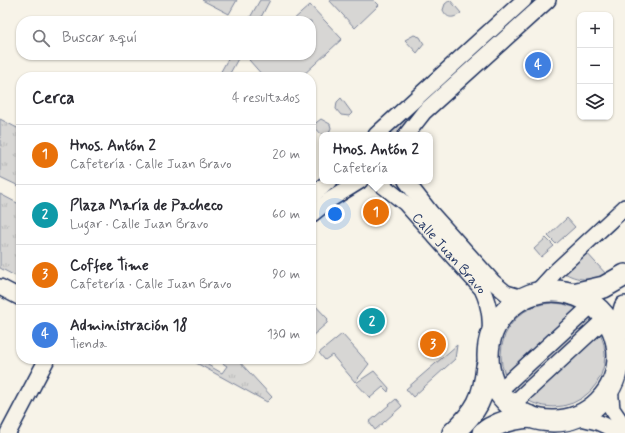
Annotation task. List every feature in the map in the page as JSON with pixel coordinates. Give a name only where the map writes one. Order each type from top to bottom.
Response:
[{"type":"main road","points":[[453,433],[470,417],[478,405],[485,384],[489,351],[495,328],[504,314],[529,296],[551,291],[573,294],[604,287],[625,276]]},
{"type":"main road","points":[[573,294],[599,311],[616,339]]},
{"type":"main road","points":[[483,433],[493,426],[511,419],[531,417],[545,420],[560,420],[575,417],[593,407],[601,400],[610,387],[617,366],[618,355],[616,339],[625,307]]},
{"type":"main road","points":[[489,351],[492,378],[505,398],[531,417]]},
{"type":"street","points":[[379,132],[524,0]]},
{"type":"street","points":[[408,132],[424,112],[548,0]]},
{"type":"street","points":[[316,193],[326,184]]},
{"type":"street","points":[[316,211],[331,199],[355,184]]},
{"type":"street","name":"Calle Juan Bravo","points":[[381,184],[405,203],[482,289],[488,301],[491,317],[489,351]]},
{"type":"street","name":"Calle Juan Bravo","points":[[408,184],[431,213],[493,282],[506,292],[529,296]]},
{"type":"street","points":[[529,296],[625,207]]},
{"type":"street","points":[[0,287],[16,295]]},
{"type":"street","points":[[505,398],[599,311]]},
{"type":"street","points":[[8,433],[44,364]]},
{"type":"street","points":[[610,387],[612,409],[625,428]]},
{"type":"street","points":[[575,417],[593,420],[608,426],[616,433]]},
{"type":"green space","points":[[202,0],[237,0],[229,14]]},
{"type":"green space","points":[[260,0],[270,0],[262,16],[251,16]]},
{"type":"green space","points":[[329,0],[374,0],[379,5],[355,28]]},
{"type":"green space","points":[[450,0],[461,13],[453,17],[446,15],[443,10],[445,4]]},
{"type":"green space","points":[[533,0],[539,0],[402,132],[388,132]]},
{"type":"green space","points":[[310,5],[342,39],[306,72],[260,72],[249,60],[316,60],[316,16],[298,16]]},
{"type":"green space","points":[[414,35],[420,37],[424,44],[417,53],[405,40]]},
{"type":"green space","points":[[227,60],[237,60],[231,72],[221,72]]},
{"type":"green space","points":[[341,98],[352,113],[349,116],[341,115],[336,109],[337,102]]},
{"type":"green space","points":[[0,119],[16,127],[16,185],[0,177]]},
{"type":"green space","points":[[321,119],[330,124],[331,128],[329,132],[319,132],[316,128],[316,123]]},
{"type":"green space","points":[[0,194],[16,202],[16,276],[0,268]]},
{"type":"green space","points":[[567,218],[575,227],[556,244],[548,236]]},
{"type":"green space","points":[[546,238],[554,246],[541,257],[534,249]]},
{"type":"green space","points":[[585,251],[607,275],[585,279],[574,277],[563,272]]},
{"type":"green space","points":[[553,303],[573,307],[590,318],[601,335],[605,355],[601,375],[590,392],[573,403],[553,407],[533,403],[516,392],[505,375],[501,355],[505,335],[516,318],[533,307]]},
{"type":"green space","points":[[316,306],[328,319],[327,323],[316,333]]},
{"type":"green space","points":[[342,334],[369,364],[355,382],[332,355],[325,360],[319,353]]},
{"type":"green space","points":[[457,345],[455,359],[413,397],[406,389]]},
{"type":"green space","points":[[198,364],[206,364],[222,373],[227,366],[224,364],[242,364],[272,397],[267,402]]},
{"type":"green space","points":[[374,371],[389,388],[388,392],[383,387],[370,398],[356,383]]},
{"type":"green space","points":[[396,399],[402,406],[375,430],[369,422]]},
{"type":"place","name":"Administración 18","points":[[538,65]]},
{"type":"place","name":"Hnos. Antón 2","points":[[376,212]]},
{"type":"place","name":"Plaza María de Pacheco","points":[[372,321]]},
{"type":"place","name":"Coffee Time","points":[[433,344]]}]
